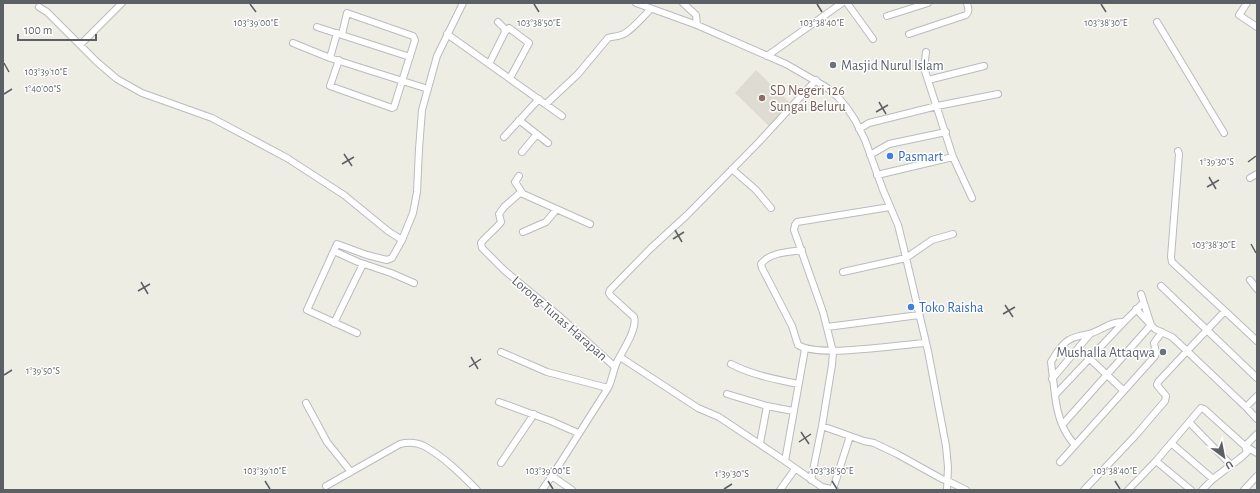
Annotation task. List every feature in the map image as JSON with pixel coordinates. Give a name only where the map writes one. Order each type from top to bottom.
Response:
[{"type":"street","points":[[80,44],[122,3]]},
{"type":"street","points":[[357,333],[307,310],[337,244],[367,255],[390,259],[402,240],[413,213],[417,192],[418,149],[422,110],[437,56],[463,3]]},
{"type":"street","points":[[636,3],[697,25],[767,56],[816,80],[838,97],[847,108],[859,129],[898,225],[926,343],[946,446],[948,481],[947,490]]},
{"type":"street","points":[[683,3],[696,15],[697,25]]},
{"type":"street","points":[[767,56],[842,3]]},
{"type":"street","points":[[847,3],[873,39]]},
{"type":"street","points":[[887,16],[928,3]]},
{"type":"street","points":[[909,34],[966,15],[969,9],[967,3]]},
{"type":"street","points":[[1247,3],[1239,16],[1257,28]]},
{"type":"street","points":[[39,7],[47,12],[118,79],[142,93],[212,118],[287,158],[344,195],[388,231],[402,240]]},
{"type":"street","points":[[546,104],[578,74],[608,38],[622,35],[627,32],[651,8]]},
{"type":"street","points":[[330,58],[347,13],[413,36],[415,40],[403,81],[394,107],[392,108],[330,86],[339,60]]},
{"type":"street","points":[[498,22],[504,28],[505,32]]},
{"type":"street","points":[[1157,22],[1224,134]]},
{"type":"street","points":[[317,27],[410,57]]},
{"type":"street","points":[[489,64],[505,32],[509,28],[529,43],[510,78]]},
{"type":"street","points":[[447,34],[562,116]]},
{"type":"street","points":[[293,43],[330,58],[428,89]]},
{"type":"street","points":[[926,52],[924,68],[953,157],[972,198]]},
{"type":"street","points":[[928,80],[984,66]]},
{"type":"street","points":[[542,490],[608,388],[615,367],[630,338],[635,320],[633,315],[611,296],[609,293],[610,290],[758,144],[816,80]]},
{"type":"street","points":[[859,129],[869,123],[937,106],[998,94]]},
{"type":"street","points":[[504,137],[539,99]]},
{"type":"street","points":[[519,120],[548,143]]},
{"type":"street","points":[[870,155],[889,144],[946,132]]},
{"type":"street","points":[[522,152],[537,134]]},
{"type":"street","points":[[1178,151],[1179,154],[1170,257],[1172,262],[1257,341]]},
{"type":"street","points":[[877,175],[953,157]]},
{"type":"street","points":[[732,169],[756,190],[771,208]]},
{"type":"street","points":[[1250,178],[1257,174]]},
{"type":"street","points":[[519,176],[515,182],[521,192],[556,210],[590,224]]},
{"type":"street","name":"Lorong Tunas Harapan","points":[[521,192],[504,207],[499,214],[501,222],[496,229],[487,235],[481,243],[482,248],[504,270],[558,315],[615,367]]},
{"type":"street","points":[[811,480],[822,426],[833,352],[827,327],[794,230],[795,225],[797,222],[890,207]]},
{"type":"street","points":[[524,232],[546,222],[556,210]]},
{"type":"street","points":[[843,272],[906,258],[932,240],[953,234]]},
{"type":"street","points":[[802,250],[771,256],[761,264],[792,326],[798,346],[805,349],[833,352],[926,343]]},
{"type":"street","points":[[334,251],[363,264],[391,273],[414,283]]},
{"type":"street","points":[[334,323],[363,264]]},
{"type":"street","points":[[1250,280],[1257,289]]},
{"type":"street","points":[[1161,286],[1257,378]]},
{"type":"street","points":[[1142,294],[1143,302],[1151,325]]},
{"type":"street","points":[[1055,395],[1143,302]]},
{"type":"street","points":[[1136,310],[1151,325],[1172,337],[1257,419]]},
{"type":"street","points":[[1084,490],[1136,435],[1165,401],[1166,396],[1158,385],[1158,382],[1225,311]]},
{"type":"street","points":[[827,327],[919,316]]},
{"type":"street","points":[[1052,379],[1090,334],[1117,321],[1124,322]]},
{"type":"street","points":[[1062,424],[1151,325]]},
{"type":"street","points":[[1060,462],[1155,356],[1156,353],[1154,342],[1162,332]]},
{"type":"street","points":[[1075,445],[1064,431],[1058,416],[1051,362],[1066,342],[1082,334],[1090,334]]},
{"type":"street","points":[[785,461],[805,349]]},
{"type":"street","points":[[500,352],[547,372],[608,388]]},
{"type":"street","points":[[620,357],[698,408],[719,417],[785,461],[822,488],[834,490],[850,436]]},
{"type":"street","points":[[1089,358],[1123,390]]},
{"type":"street","points":[[731,364],[766,378],[798,384]]},
{"type":"street","points":[[727,394],[767,406],[793,411]]},
{"type":"street","points":[[1246,408],[1257,396]]},
{"type":"street","points":[[499,402],[534,414],[578,433]]},
{"type":"street","points":[[306,403],[327,442],[351,472]]},
{"type":"street","points":[[760,444],[767,406]]},
{"type":"street","points":[[1128,490],[1172,443],[1200,409],[1204,409],[1245,446],[1257,453]]},
{"type":"street","points":[[501,463],[534,414]]},
{"type":"street","points":[[1188,422],[1231,465]]},
{"type":"street","points":[[822,426],[881,446],[942,479],[966,490]]},
{"type":"street","points":[[1245,446],[1257,434]]},
{"type":"street","points":[[326,486],[400,444],[408,442],[424,446],[444,460],[477,490]]},
{"type":"street","points":[[1172,443],[1213,479]]},
{"type":"street","points":[[1202,490],[1213,479],[1247,452],[1245,446]]},
{"type":"street","points":[[1156,461],[1191,490]]},
{"type":"street","points":[[780,490],[795,469]]},
{"type":"street","points":[[552,476],[572,490]]},
{"type":"street","points":[[1244,490],[1257,476]]},
{"type":"shaded area","name":"SD Negeri 126 Sungai Beluru","points":[[756,70],[790,103],[770,127],[735,93]]},
{"type":"place","name":"Masjid Nurul Islam","points":[[833,65]]},
{"type":"place","name":"SD Negeri 126 Sungai Beluru","points":[[762,98]]},
{"type":"place","name":"Pasmart","points":[[890,156]]},
{"type":"place","name":"Toko Raisha","points":[[911,307]]},
{"type":"place","name":"Mushalla Attaqwa","points":[[1163,352]]}]
